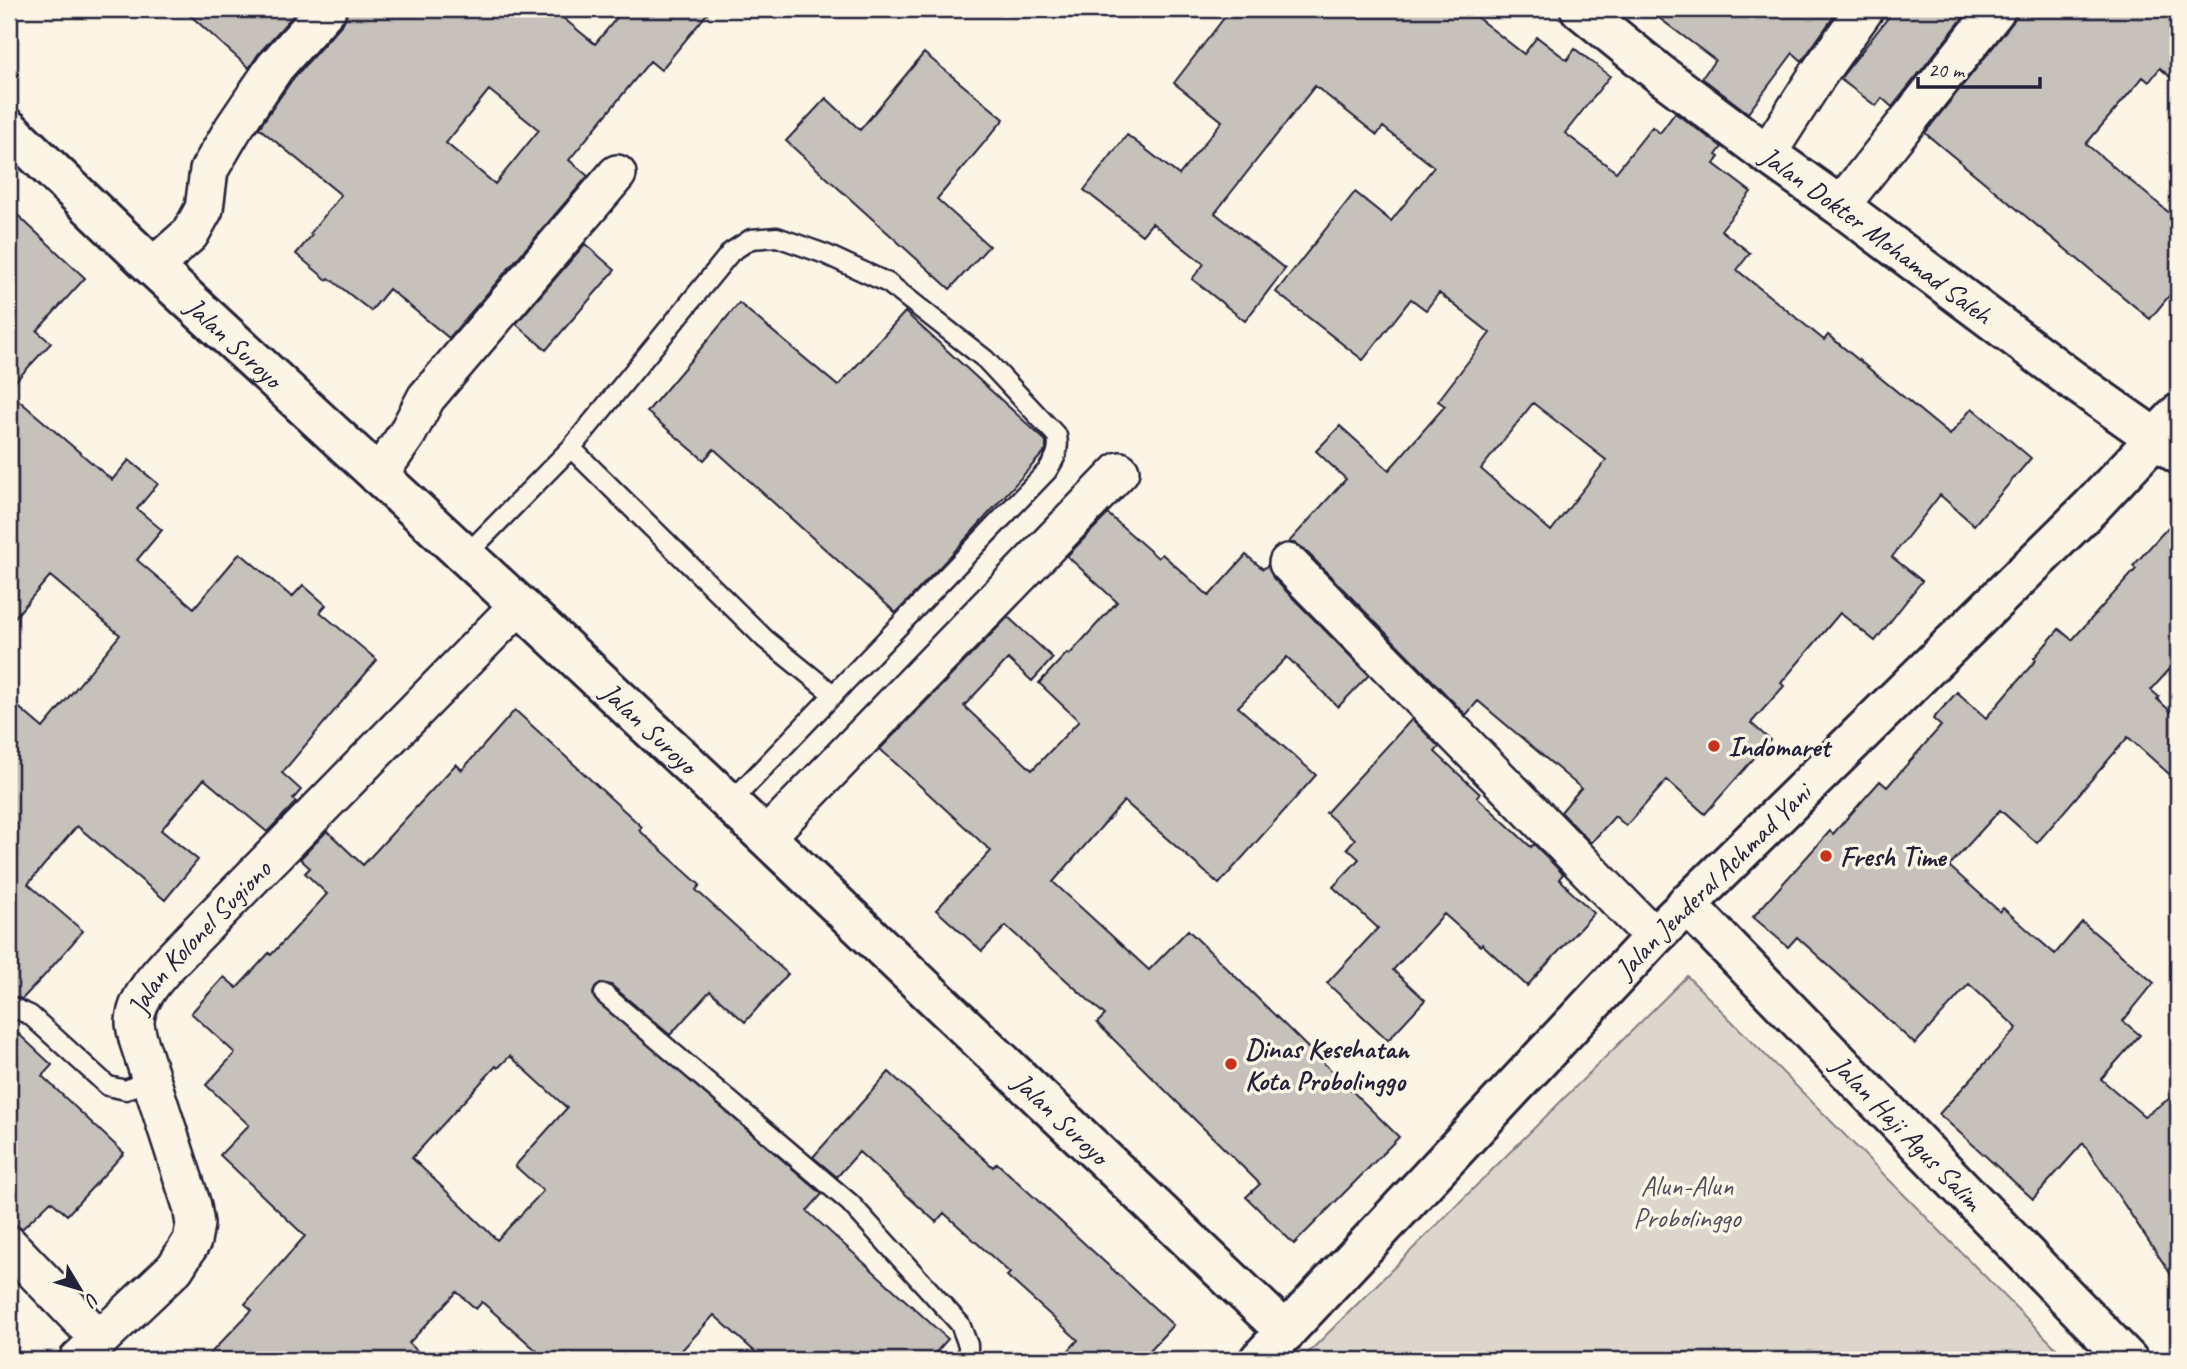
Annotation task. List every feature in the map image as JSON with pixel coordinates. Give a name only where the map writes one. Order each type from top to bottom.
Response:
[{"type":"main road","name":"Jalan Dokter Mohamad Saleh","points":[[1580,9],[1660,74],[2071,379],[2171,435]]},
{"type":"main road","name":"Jalan Suroyo","points":[[9,129],[153,267],[766,837],[1286,1332]]},
{"type":"main road","name":"Jalan Jenderal Achmad Yani","points":[[1259,1360],[1686,904],[2092,506],[2171,435]]},
{"type":"main road","name":"Jalan Haji Agus Salim","points":[[1686,904],[2128,1360]]},
{"type":"street","points":[[153,267],[190,234],[204,209],[209,170],[221,150],[275,67],[327,9]]},
{"type":"street","points":[[1767,154],[1818,73],[1865,9]]},
{"type":"street","points":[[1840,206],[1997,9]]},
{"type":"street","points":[[378,476],[407,435],[426,398],[617,174]]},
{"type":"street","points":[[766,837],[1120,471]]},
{"type":"street","points":[[1288,563],[1654,937]]},
{"type":"street","name":"Jalan Kolonel Sugiono","points":[[89,1350],[175,1268],[192,1241],[195,1224],[192,1206],[138,1039],[135,1022],[139,1005],[150,986],[202,929],[519,605]]},
{"type":"street","points":[[9,1245],[89,1350]]},
{"type":"lane","points":[[466,556],[571,448],[731,253],[751,239],[777,237],[825,254],[888,283],[985,359],[1057,436],[1059,446],[1056,457],[1047,471],[729,804]]},
{"type":"lane","points":[[571,448],[765,639],[834,695]]},
{"type":"lane","points":[[604,994],[850,1203],[960,1324],[968,1345],[968,1360]]},
{"type":"lane","points":[[9,1006],[30,1015],[108,1086],[126,1090],[151,1079]]},
{"type":"green space","name":"Alun-Alun Probolinggo","points":[[1687,976],[2068,1360],[1301,1360]]},
{"type":"building","points":[[183,9],[299,9],[249,68]]},
{"type":"building","points":[[347,9],[552,9],[595,44],[624,9],[711,9],[661,70],[650,61],[569,160],[588,176],[449,338],[389,289],[371,311],[296,254],[341,195],[259,128],[292,80],[343,23]],"holes":[[[489,90],[539,130],[495,184],[446,143]]]},
{"type":"building","points":[[1231,9],[1466,9],[1524,54],[1537,37],[1567,60],[1575,49],[1610,76],[1565,133],[1616,172],[1652,127],[1660,133],[1675,113],[1722,147],[1714,164],[1751,192],[1721,230],[1750,253],[1737,270],[1824,340],[1828,335],[1950,435],[1972,408],[2031,458],[1974,525],[1940,495],[1892,557],[1922,581],[1875,641],[1840,613],[1781,683],[1784,686],[1751,723],[1770,740],[1705,814],[1667,780],[1626,826],[1615,816],[1591,843],[1561,812],[1581,788],[1478,701],[1466,715],[1303,548],[1288,543],[1346,479],[1316,451],[1340,426],[1389,470],[1445,406],[1438,401],[1490,333],[1439,293],[1426,310],[1411,299],[1363,360],[1276,292],[1355,192],[1391,221],[1434,167],[1383,127],[1377,135],[1315,86],[1215,213],[1285,269],[1245,321],[1192,279],[1204,264],[1152,223],[1142,235],[1084,190],[1127,135],[1179,175],[1222,121],[1174,83]],"holes":[[[1533,403],[1606,460],[1551,531],[1481,469]]]},
{"type":"building","points":[[1647,9],[1825,9],[1834,16],[1802,61],[1793,53],[1748,113],[1702,78],[1715,60]]},
{"type":"building","points":[[1895,9],[1970,9],[1892,107],[1882,98],[1876,106],[1840,79]]},
{"type":"building","points":[[2017,9],[2178,9],[2178,84],[2160,68],[2149,82],[2143,77],[2086,144],[2178,220],[2178,285],[2150,319],[1925,133],[2013,22]]},
{"type":"building","points":[[924,53],[1004,119],[937,199],[989,246],[950,289],[786,141],[826,98],[860,130]]},
{"type":"building","points":[[9,207],[85,278],[37,331],[51,343],[9,388]]},
{"type":"building","points":[[585,244],[615,270],[546,350],[516,324]]},
{"type":"building","points":[[739,303],[838,386],[905,312],[1046,441],[1046,450],[896,613],[714,449],[704,460],[647,412]]},
{"type":"building","points":[[9,392],[112,480],[129,460],[158,484],[137,509],[162,530],[137,560],[194,608],[240,553],[292,597],[303,585],[326,605],[320,612],[377,660],[282,773],[301,790],[293,799],[296,802],[267,832],[204,779],[161,830],[198,860],[165,900],[77,826],[28,884],[83,931],[22,999],[9,995],[9,699],[43,728],[120,635],[50,576],[9,624]]},
{"type":"building","points":[[1108,514],[1158,558],[1162,554],[1209,596],[1246,555],[1263,569],[1268,565],[1273,578],[1369,675],[1338,707],[1287,657],[1238,707],[1316,775],[1219,884],[1124,801],[1053,882],[1149,970],[1188,930],[1399,1137],[1294,1244],[1246,1197],[1260,1184],[1097,1023],[1105,1015],[1006,926],[982,951],[936,910],[991,851],[880,749],[1008,617],[1053,658],[1032,681],[1008,659],[964,706],[1032,770],[1079,721],[1039,683],[1067,653],[1069,655],[1117,602],[1067,556]]},
{"type":"building","points":[[2178,516],[2178,660],[2151,690],[2178,718],[2178,782],[2128,737],[2037,843],[2000,810],[1949,866],[2000,912],[2003,908],[2055,954],[2082,922],[2154,983],[2123,1021],[2140,1035],[2101,1079],[2144,1116],[2178,1093],[2178,1285],[2083,1143],[2033,1199],[1939,1114],[2017,1028],[1969,984],[1915,1044],[1797,937],[1788,947],[1753,917],[1830,831],[1833,834],[1880,781],[1887,787],[1941,726],[1933,719],[1957,692],[1986,718],[2059,629],[2072,640],[2136,569],[2133,566]]},
{"type":"building","points":[[515,710],[642,827],[639,830],[700,885],[696,890],[788,974],[745,1022],[710,991],[670,1035],[611,985],[601,983],[593,993],[594,998],[822,1194],[807,1211],[948,1339],[929,1360],[764,1360],[714,1315],[673,1360],[547,1360],[482,1302],[476,1309],[457,1292],[409,1343],[427,1360],[204,1360],[252,1310],[245,1304],[305,1236],[220,1155],[249,1125],[206,1085],[235,1053],[191,1013],[224,977],[237,988],[327,894],[305,873],[310,868],[300,859],[327,831],[363,865],[456,764],[462,770]],"holes":[[[510,1056],[567,1108],[515,1166],[543,1191],[497,1240],[412,1158],[496,1066],[498,1068]]]},
{"type":"building","points":[[1412,719],[1439,747],[1435,752],[1480,794],[1477,797],[1531,847],[1534,844],[1563,874],[1559,879],[1594,913],[1527,986],[1482,944],[1480,946],[1444,914],[1393,970],[1425,1000],[1388,1040],[1327,983],[1378,928],[1333,887],[1359,859],[1347,848],[1355,839],[1326,813]]},
{"type":"building","points":[[9,1025],[52,1065],[42,1076],[124,1153],[67,1215],[51,1201],[22,1229],[9,1225]]},
{"type":"building","points":[[889,1072],[993,1167],[997,1163],[1173,1325],[1141,1360],[1060,1360],[1078,1340],[1007,1276],[1010,1273],[944,1213],[936,1222],[859,1152],[837,1177],[813,1157]]},
{"type":"place","name":"Indomaret","points":[[1714,746]]},
{"type":"place","name":"Fresh Time","points":[[1826,856]]},
{"type":"place","name":"Dinas Kesehatan Kota Probolinggo","points":[[1231,1064]]}]
